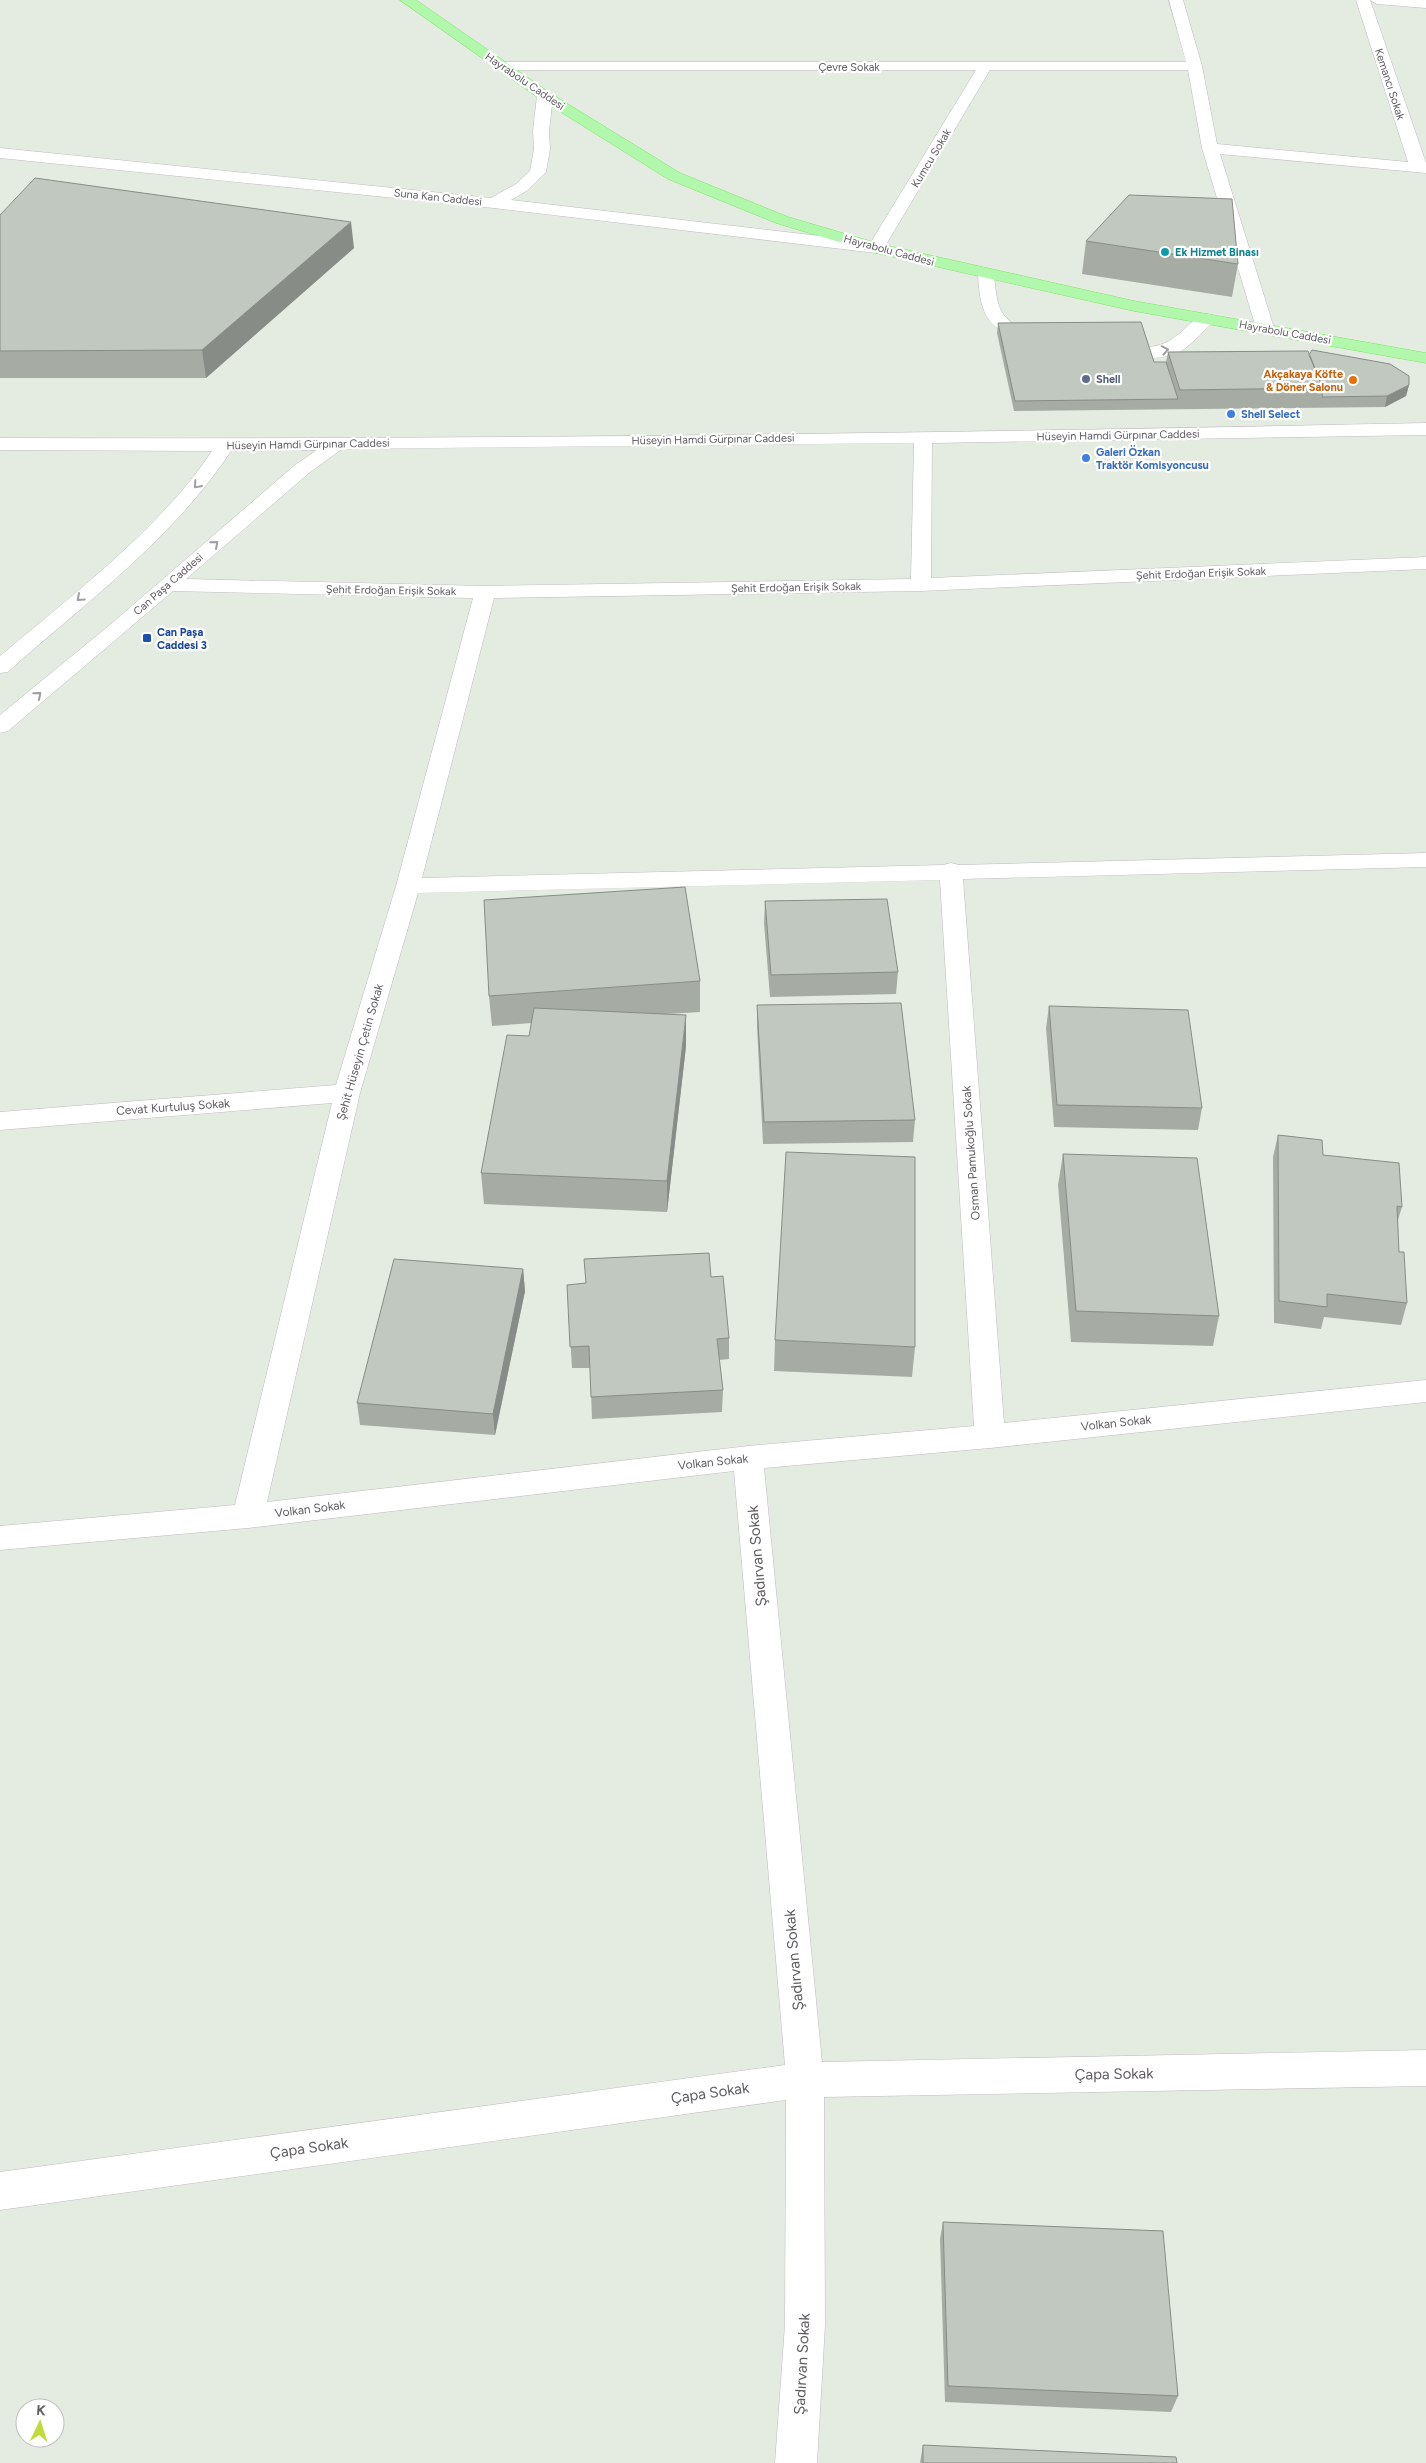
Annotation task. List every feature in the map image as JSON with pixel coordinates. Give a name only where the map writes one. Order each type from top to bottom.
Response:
[{"type":"main road","name":"Hayrabolu Caddesi","points":[[407,0],[545,96],[674,176],[782,220],[876,248],[1134,306],[1426,358]]},
{"type":"street","points":[[1176,0],[1195,66],[1210,148],[1265,328]]},
{"type":"street","name":"Kemancı Sokak","points":[[1363,0],[1422,167]]},
{"type":"street","points":[[1377,0],[1426,4]]},
{"type":"street","name":"Çevre Sokak","points":[[503,66],[1195,66]]},
{"type":"street","name":"Kumcu Sokak","points":[[876,248],[985,67]]},
{"type":"street","points":[[494,203],[522,187],[538,172],[542,148],[541,131],[545,96]]},
{"type":"street","points":[[1210,148],[1422,167]]},
{"type":"street","name":"Suna Kan Caddesi","points":[[0,153],[494,203],[876,248]]},
{"type":"street","points":[[986,274],[988,307],[1006,330],[1045,343],[1054,344]]},
{"type":"street","points":[[1100,349],[1145,353],[1172,349],[1206,318]]},
{"type":"street","name":"Hüseyin Hamdi Gürpınar Caddesi","points":[[0,444],[337,444],[1140,435],[1426,429]]},
{"type":"street","points":[[921,585],[923,437]]},
{"type":"street","name":"Can Paşa Caddesi","points":[[0,726],[118,628],[302,469],[337,444]]},
{"type":"street","points":[[0,667],[135,549],[180,505],[209,472],[225,445]]},
{"type":"street","name":"Şehit Erdoğan Erişik Sokak","points":[[166,585],[485,592],[921,585],[1426,563]]},
{"type":"street","name":"Şehit Hüseyin Çetin Sokak","points":[[248,1516],[347,1094],[408,886],[485,592]]},
{"type":"street","points":[[408,886],[951,870],[1426,860]]},
{"type":"street","name":"Osman Pamukoğlu Sokak","points":[[951,870],[990,1436]]},
{"type":"street","name":"Cevat Kurtuluş Sokak","points":[[0,1121],[347,1094]]},
{"type":"street","name":"Volkan Sokak","points":[[0,1538],[248,1516],[748,1458],[990,1436],[1426,1391]]},
{"type":"street","name":"Şadırvan Sokak","points":[[748,1458],[805,2080],[805,2325],[796,2463]]},
{"type":"street","name":"Çapa Sokak","points":[[0,2191],[805,2080],[1426,2068]]},
{"type":"building","points":[[35,178],[351,222],[202,350],[0,351],[0,215]]},
{"type":"building","points":[[1129,195],[1232,199],[1238,264],[1086,241]]},
{"type":"building","points":[[1141,322],[1154,362],[1166,362],[1178,399],[1015,401],[998,323]]},
{"type":"building","name":"Akçakaya Köfte & Döner Salonu","points":[[1312,350],[1390,364],[1409,376],[1409,385],[1387,396],[1322,397],[1323,388],[1309,355]]},
{"type":"building","points":[[1308,351],[1323,388],[1180,390],[1168,352]]},
{"type":"building","points":[[685,887],[700,981],[489,996],[484,900]]},
{"type":"building","points":[[887,899],[898,972],[771,975],[765,901]]},
{"type":"building","points":[[901,1003],[915,1120],[764,1122],[757,1005]]},
{"type":"building","points":[[1049,1006],[1188,1010],[1202,1108],[1057,1105]]},
{"type":"building","points":[[534,1008],[686,1015],[667,1181],[481,1173],[507,1035],[529,1036]]},
{"type":"building","points":[[1278,1135],[1322,1140],[1323,1155],[1399,1163],[1402,1207],[1397,1206],[1399,1252],[1404,1252],[1407,1303],[1327,1294],[1327,1307],[1279,1301]]},
{"type":"building","points":[[786,1152],[915,1157],[915,1347],[775,1340]]},
{"type":"building","points":[[1063,1154],[1197,1158],[1219,1316],[1076,1311]]},
{"type":"building","points":[[709,1253],[711,1277],[723,1276],[729,1338],[717,1339],[723,1390],[591,1397],[589,1346],[570,1347],[567,1285],[586,1283],[584,1259]]},
{"type":"building","points":[[394,1259],[523,1269],[493,1414],[357,1403]]},
{"type":"building","points":[[943,2222],[1163,2231],[1178,2396],[948,2386]]},
{"type":"building","points":[[923,2445],[1176,2457],[1177,2463],[923,2463]]},
{"type":"place","name":"Ek Hizmet Binası","points":[[1165,252]]},
{"type":"place","name":"Shell","points":[[1086,379]]},
{"type":"place","name":"Akçakaya Köfte & Döner Salonu","points":[[1353,380]]},
{"type":"place","name":"Shell Select","points":[[1231,414]]},
{"type":"place","name":"Galeri Özkan Traktör Komisyoncusu","points":[[1086,458]]},
{"type":"place","name":"Can Paşa Caddesi 3","points":[[147,638]]}]
